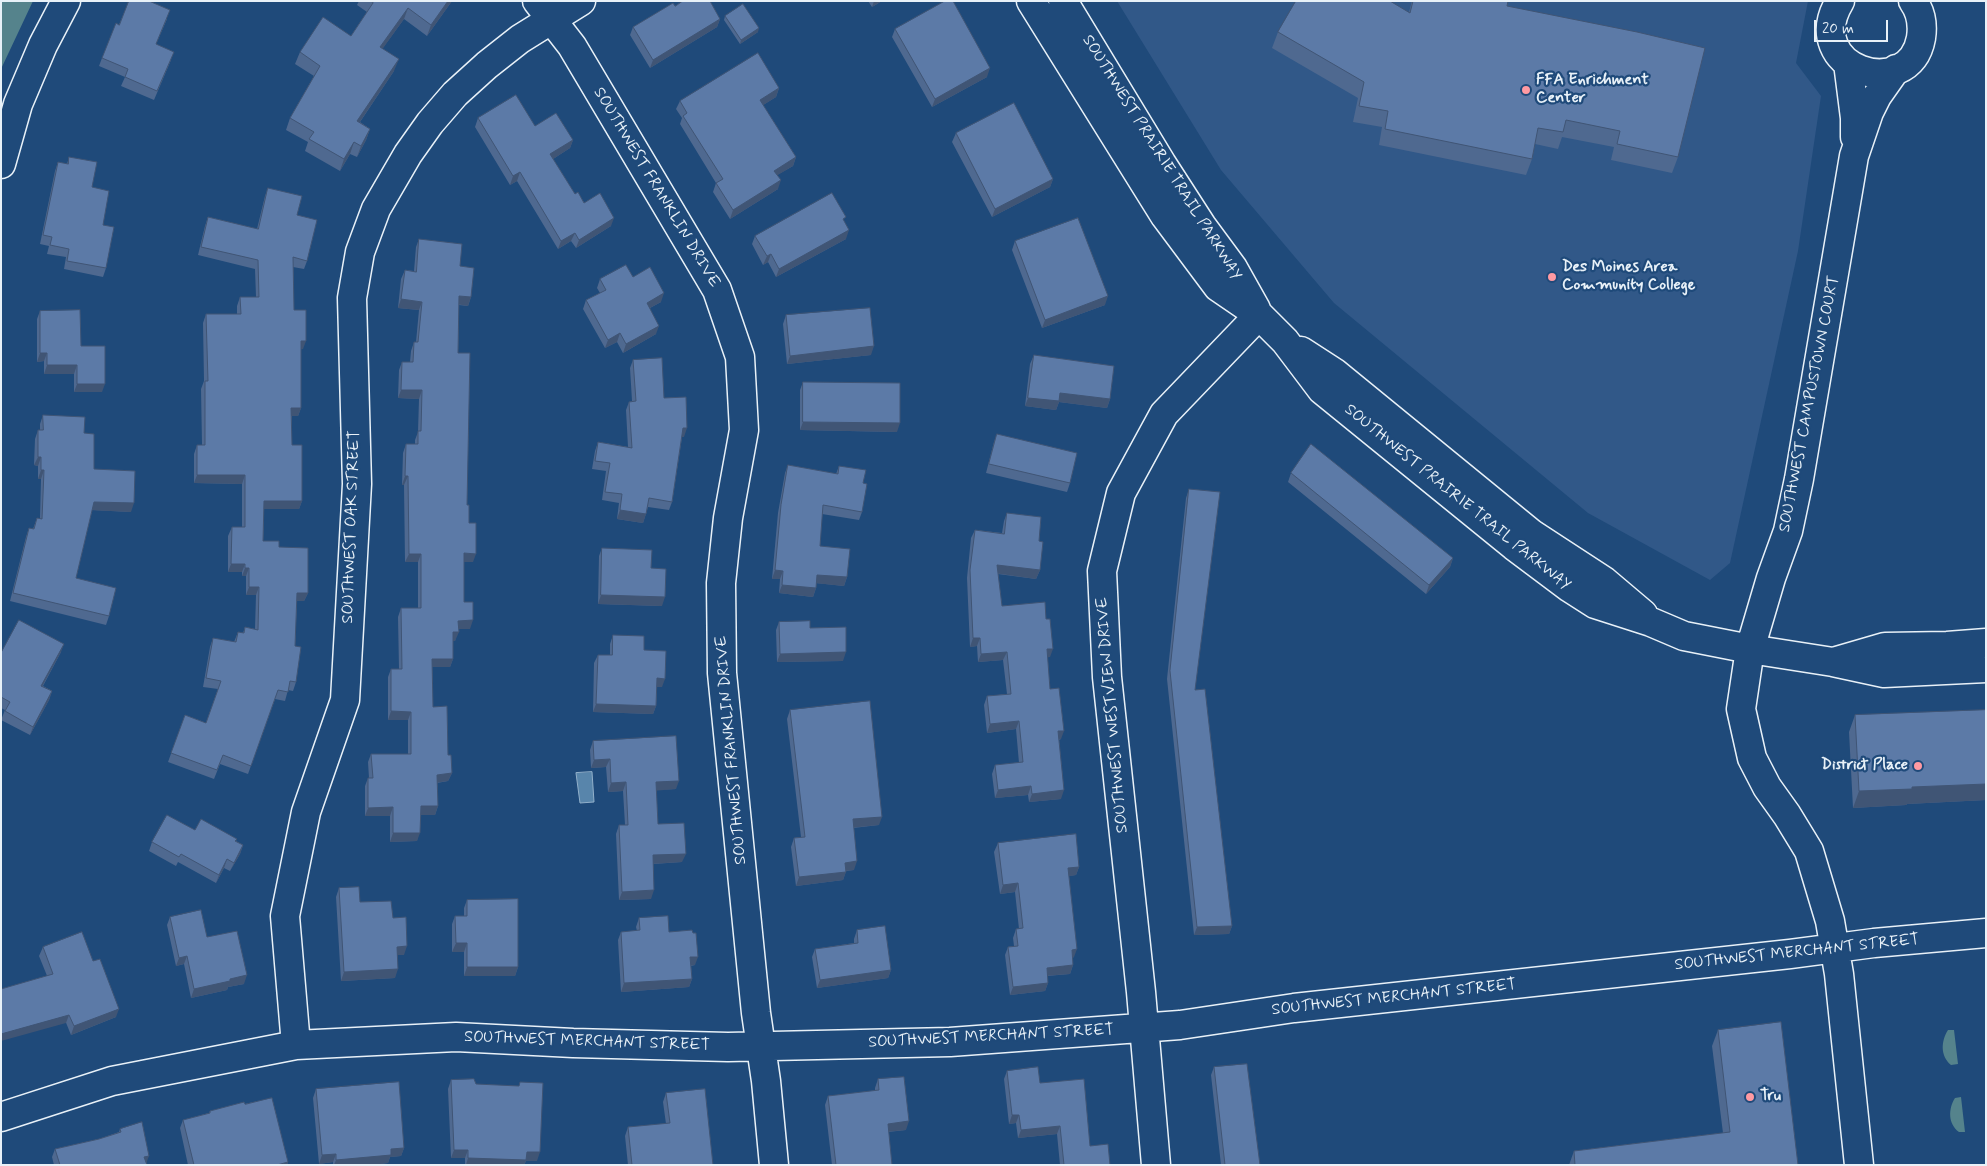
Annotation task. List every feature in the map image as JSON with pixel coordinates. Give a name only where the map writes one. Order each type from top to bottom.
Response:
[{"type":"street","points":[[1,164],[18,104],[66,1]]},
{"type":"street","name":"SOUTHWEST OAK STREET","points":[[296,1045],[285,916],[306,812],[345,700],[357,484],[352,298],[360,252],[376,209],[408,154],[430,123],[455,94],[520,39],[545,10],[581,1]]},
{"type":"street","name":"SOUTHWEST PRAIRIE TRAIL PARKWAY","points":[[1031,1],[1165,216],[1218,287],[1259,315],[1285,341],[1322,390],[1538,566],[1595,604],[1651,622],[1684,636],[1750,650],[1833,662],[1884,672],[1986,668]]},
{"type":"street","name":"SOUTHWEST PRAIRIE TRAIL PARKWAY","points":[[1063,1],[1162,164],[1232,268],[1259,315]]},
{"type":"street","name":"SOUTHWEST CAMPUSTOWN COURT","points":[[1840,1],[1832,19],[1832,38],[1840,55],[1848,63],[1858,70],[1871,74],[1884,74],[1896,69],[1915,54],[1922,30],[1921,18],[1913,1]]},
{"type":"street","name":"SOUTHWEST FRANKLIN DRIVE","points":[[545,10],[572,46],[717,290],[740,357],[744,430],[728,518],[722,583],[722,673],[756,1013],[774,1165]]},
{"type":"street","name":"SOUTHWEST CAMPUSTOWN COURT","points":[[1848,63],[1855,118],[1854,156],[1799,479],[1788,531],[1771,578],[1750,650],[1741,709],[1752,758],[1767,787],[1809,851],[1825,899],[1839,974],[1859,1165]]},
{"type":"street","name":"SOUTHWEST CAMPUSTOWN COURT","points":[[1854,156],[1876,96],[1896,69]]},
{"type":"street","name":"SOUTHWEST WESTVIEW DRIVE","points":[[1156,1165],[1144,1028],[1107,677],[1102,571],[1121,493],[1164,414],[1259,315]]},
{"type":"street","name":"SOUTHWEST PRAIRIE TRAIL PARKWAY","points":[[1833,662],[1885,647],[1986,643]]},
{"type":"street","name":"SOUTHWEST MERCHANT STREET","points":[[1,1117],[112,1081],[296,1045],[456,1037],[573,1043],[761,1046],[950,1042],[1144,1028],[1294,1008],[1874,943],[1986,933]]},
{"type":"shaded area","name":"Des Moines Area Community College","points":[[1117,1],[1808,1],[1796,63],[1821,96],[1798,251],[1730,563],[1710,580],[1588,513],[1334,303],[1221,170]]},
{"type":"shaded area","points":[[592,772],[594,802],[580,803],[576,773]]},
{"type":"green space","points":[[1,1],[33,1],[1,69]]},
{"type":"green space","points":[[1948,1030],[1954,1030],[1958,1064],[1951,1065],[1943,1053],[1944,1039]]},
{"type":"green space","points":[[1961,1097],[1965,1132],[1959,1132],[1955,1129],[1950,1116],[1955,1098]]},
{"type":"building","points":[[129,1],[149,1],[170,10],[156,44],[174,52],[157,91],[125,77],[128,69],[102,58],[116,23],[119,25]]},
{"type":"building","points":[[371,1],[448,1],[431,25],[408,8],[380,47],[399,59],[357,121],[370,129],[361,146],[354,142],[344,159],[309,139],[314,132],[290,118],[320,66],[300,52],[323,17],[351,36],[373,3]]},
{"type":"building","points":[[683,1],[710,1],[720,19],[653,60],[633,27],[673,3],[675,6]]},
{"type":"building","points":[[945,1],[953,1],[990,68],[935,99],[895,29]]},
{"type":"building","name":"FFA Enrichment Center","points":[[1296,1],[1390,1],[1410,13],[1413,1],[1508,1],[1507,6],[1637,32],[1705,48],[1678,157],[1617,144],[1620,131],[1566,120],[1563,132],[1538,128],[1532,159],[1385,129],[1388,111],[1359,106],[1364,82],[1278,32]]},
{"type":"building","points":[[743,4],[759,28],[741,40],[725,16]]},
{"type":"building","points":[[758,53],[779,88],[760,100],[796,157],[774,171],[781,180],[733,210],[716,183],[723,179],[683,116],[687,113],[680,101]]},
{"type":"building","points":[[516,95],[535,126],[556,113],[573,140],[550,154],[575,194],[578,192],[584,203],[600,193],[614,218],[579,240],[575,233],[561,241],[520,172],[513,176],[478,118]]},
{"type":"building","points":[[1014,103],[1053,179],[995,209],[956,133]]},
{"type":"building","points":[[69,157],[97,162],[92,187],[109,191],[103,225],[114,227],[106,268],[67,261],[69,249],[50,245],[52,237],[43,235],[58,162],[68,164]]},
{"type":"building","points":[[268,188],[302,196],[297,215],[317,220],[307,261],[293,257],[294,310],[306,310],[306,341],[301,341],[301,408],[291,408],[292,445],[302,445],[302,501],[264,501],[263,541],[279,541],[279,547],[308,548],[308,593],[297,593],[295,646],[301,647],[296,682],[290,681],[288,692],[278,690],[251,766],[223,755],[217,770],[171,753],[185,715],[206,723],[221,681],[206,678],[213,638],[236,642],[238,632],[244,633],[245,627],[258,630],[259,587],[249,587],[249,568],[245,568],[245,564],[231,564],[232,527],[245,527],[245,475],[197,475],[197,445],[205,445],[205,381],[208,381],[206,314],[241,314],[240,297],[259,297],[258,260],[201,247],[208,217],[258,229]]},
{"type":"building","points":[[832,193],[846,217],[843,219],[849,230],[779,269],[771,254],[767,256],[755,236]]},
{"type":"building","points":[[1078,218],[1108,296],[1045,320],[1015,241]]},
{"type":"building","points":[[419,239],[462,244],[460,266],[474,268],[471,297],[459,296],[458,353],[470,353],[467,505],[469,505],[469,523],[476,523],[476,554],[464,553],[464,602],[473,602],[473,620],[458,621],[459,632],[453,632],[453,659],[432,659],[433,707],[447,706],[448,755],[451,755],[452,773],[437,775],[438,806],[421,806],[420,833],[393,833],[393,807],[368,808],[368,778],[373,778],[371,754],[411,754],[411,712],[391,711],[391,669],[402,669],[401,608],[421,608],[421,554],[409,554],[408,476],[405,476],[406,444],[418,444],[418,431],[421,431],[422,390],[401,390],[402,362],[413,362],[414,342],[418,342],[422,302],[401,299],[405,270],[416,272]]},
{"type":"building","points":[[626,265],[633,277],[650,267],[664,293],[647,303],[659,326],[626,344],[620,333],[608,340],[586,300],[606,290],[600,279]]},
{"type":"building","points":[[870,308],[874,346],[790,356],[786,315]]},
{"type":"building","points":[[80,310],[81,346],[105,346],[105,384],[77,384],[77,365],[47,365],[47,353],[40,353],[40,311]]},
{"type":"building","points":[[1034,355],[1114,366],[1110,399],[1060,393],[1059,401],[1028,398]]},
{"type":"building","points":[[662,358],[664,398],[686,397],[687,428],[683,428],[672,502],[649,498],[646,514],[620,510],[622,494],[605,492],[610,463],[595,461],[598,442],[632,448],[629,402],[636,401],[633,360]]},
{"type":"building","points":[[803,382],[900,383],[900,423],[803,422]]},
{"type":"building","points":[[43,415],[85,417],[84,433],[94,434],[94,469],[135,471],[134,503],[94,502],[76,578],[116,588],[109,616],[13,593],[29,528],[34,529],[37,518],[42,519],[44,470],[41,470],[41,457],[38,457],[38,430],[43,430]]},
{"type":"building","points":[[997,434],[1077,453],[1070,483],[989,464]]},
{"type":"building","points":[[1311,444],[1453,558],[1429,585],[1291,473]]},
{"type":"building","points":[[788,465],[838,474],[839,466],[866,470],[863,483],[867,484],[862,512],[823,505],[820,546],[850,549],[847,577],[817,575],[816,588],[782,585],[783,571],[775,570],[781,505]]},
{"type":"building","points":[[1189,489],[1220,492],[1195,690],[1205,689],[1232,926],[1197,927],[1170,671]]},
{"type":"building","points":[[1007,513],[1041,517],[1039,541],[1043,542],[1040,570],[997,565],[1002,606],[1045,602],[1046,619],[1050,619],[1053,649],[1047,649],[1050,689],[1059,688],[1064,731],[1058,731],[1064,790],[1032,794],[1031,786],[998,790],[995,765],[1023,762],[1019,721],[990,724],[987,696],[1011,694],[1007,652],[981,654],[980,638],[973,638],[970,570],[975,530],[1004,534]]},
{"type":"building","points":[[602,548],[652,550],[651,568],[666,569],[665,597],[601,595]]},
{"type":"building","points":[[19,620],[64,644],[41,686],[52,691],[33,727],[5,711],[10,702],[1,697],[1,653]]},
{"type":"building","points":[[810,621],[810,628],[846,627],[846,652],[780,654],[779,622]]},
{"type":"building","points":[[613,635],[644,636],[644,650],[666,651],[665,679],[657,678],[656,706],[596,704],[598,655],[612,655]]},
{"type":"building","points":[[870,701],[882,817],[853,819],[857,861],[845,863],[846,872],[799,877],[794,838],[805,837],[790,710]]},
{"type":"building","name":"District Place","points":[[1986,710],[1986,784],[1859,791],[1855,715]]},
{"type":"building","points":[[676,736],[679,781],[656,782],[658,824],[684,823],[686,854],[653,855],[654,890],[622,892],[619,825],[628,825],[626,782],[611,783],[610,759],[594,760],[593,741]]},
{"type":"building","points":[[167,815],[195,830],[201,819],[237,839],[235,841],[243,845],[234,863],[227,859],[219,875],[181,854],[179,857],[152,842]]},
{"type":"building","points":[[1076,834],[1079,867],[1068,868],[1077,949],[1072,950],[1073,965],[1047,968],[1048,983],[1013,987],[1008,947],[1018,946],[1016,929],[1023,928],[1018,883],[1003,885],[998,843]]},
{"type":"building","points":[[359,887],[360,902],[391,901],[393,918],[406,917],[407,946],[397,947],[398,969],[344,972],[339,888]]},
{"type":"building","points":[[518,899],[518,967],[467,967],[467,943],[456,943],[455,916],[467,916],[467,900]]},
{"type":"building","points":[[201,910],[207,937],[237,931],[247,975],[194,989],[187,956],[179,958],[170,917]]},
{"type":"building","points":[[668,916],[669,932],[692,930],[693,933],[696,933],[698,957],[690,957],[692,979],[624,983],[621,932],[640,930],[639,918]]},
{"type":"building","points":[[885,926],[891,970],[820,980],[815,949],[858,943],[857,930]]},
{"type":"building","points":[[82,932],[93,961],[100,959],[119,1009],[74,1026],[69,1015],[1,1034],[1,989],[53,974],[43,947]]},
{"type":"building","name":"Tru","points":[[1781,1022],[1798,1165],[1575,1165],[1574,1151],[1730,1132],[1718,1030]]},
{"type":"building","points":[[1247,1064],[1260,1165],[1225,1165],[1214,1067]]},
{"type":"building","points":[[1038,1067],[1040,1083],[1084,1079],[1090,1146],[1108,1144],[1110,1165],[1064,1165],[1060,1126],[1021,1130],[1019,1115],[1012,1115],[1007,1071]]},
{"type":"building","points":[[904,1077],[909,1121],[888,1124],[892,1165],[836,1165],[828,1096],[879,1090],[878,1079]]},
{"type":"building","points":[[474,1079],[476,1084],[519,1086],[520,1082],[543,1083],[540,1152],[527,1152],[526,1160],[468,1158],[468,1150],[454,1150],[451,1080]]},
{"type":"building","points":[[399,1082],[404,1148],[391,1149],[391,1155],[336,1160],[336,1154],[322,1155],[316,1089]]},
{"type":"building","points":[[705,1089],[713,1165],[632,1165],[628,1127],[670,1123],[666,1093]]},
{"type":"building","points":[[272,1098],[288,1162],[277,1165],[194,1165],[183,1120],[244,1102],[245,1104]]},
{"type":"building","points":[[142,1122],[149,1156],[144,1157],[147,1165],[60,1165],[55,1149],[99,1139],[121,1132],[120,1129]]},
{"type":"place","name":"FFA Enrichment Center","points":[[1526,90]]},
{"type":"place","name":"Des Moines Area Community College","points":[[1552,277]]},
{"type":"place","name":"District Place","points":[[1918,766]]},
{"type":"place","name":"Tru","points":[[1750,1097]]}]
